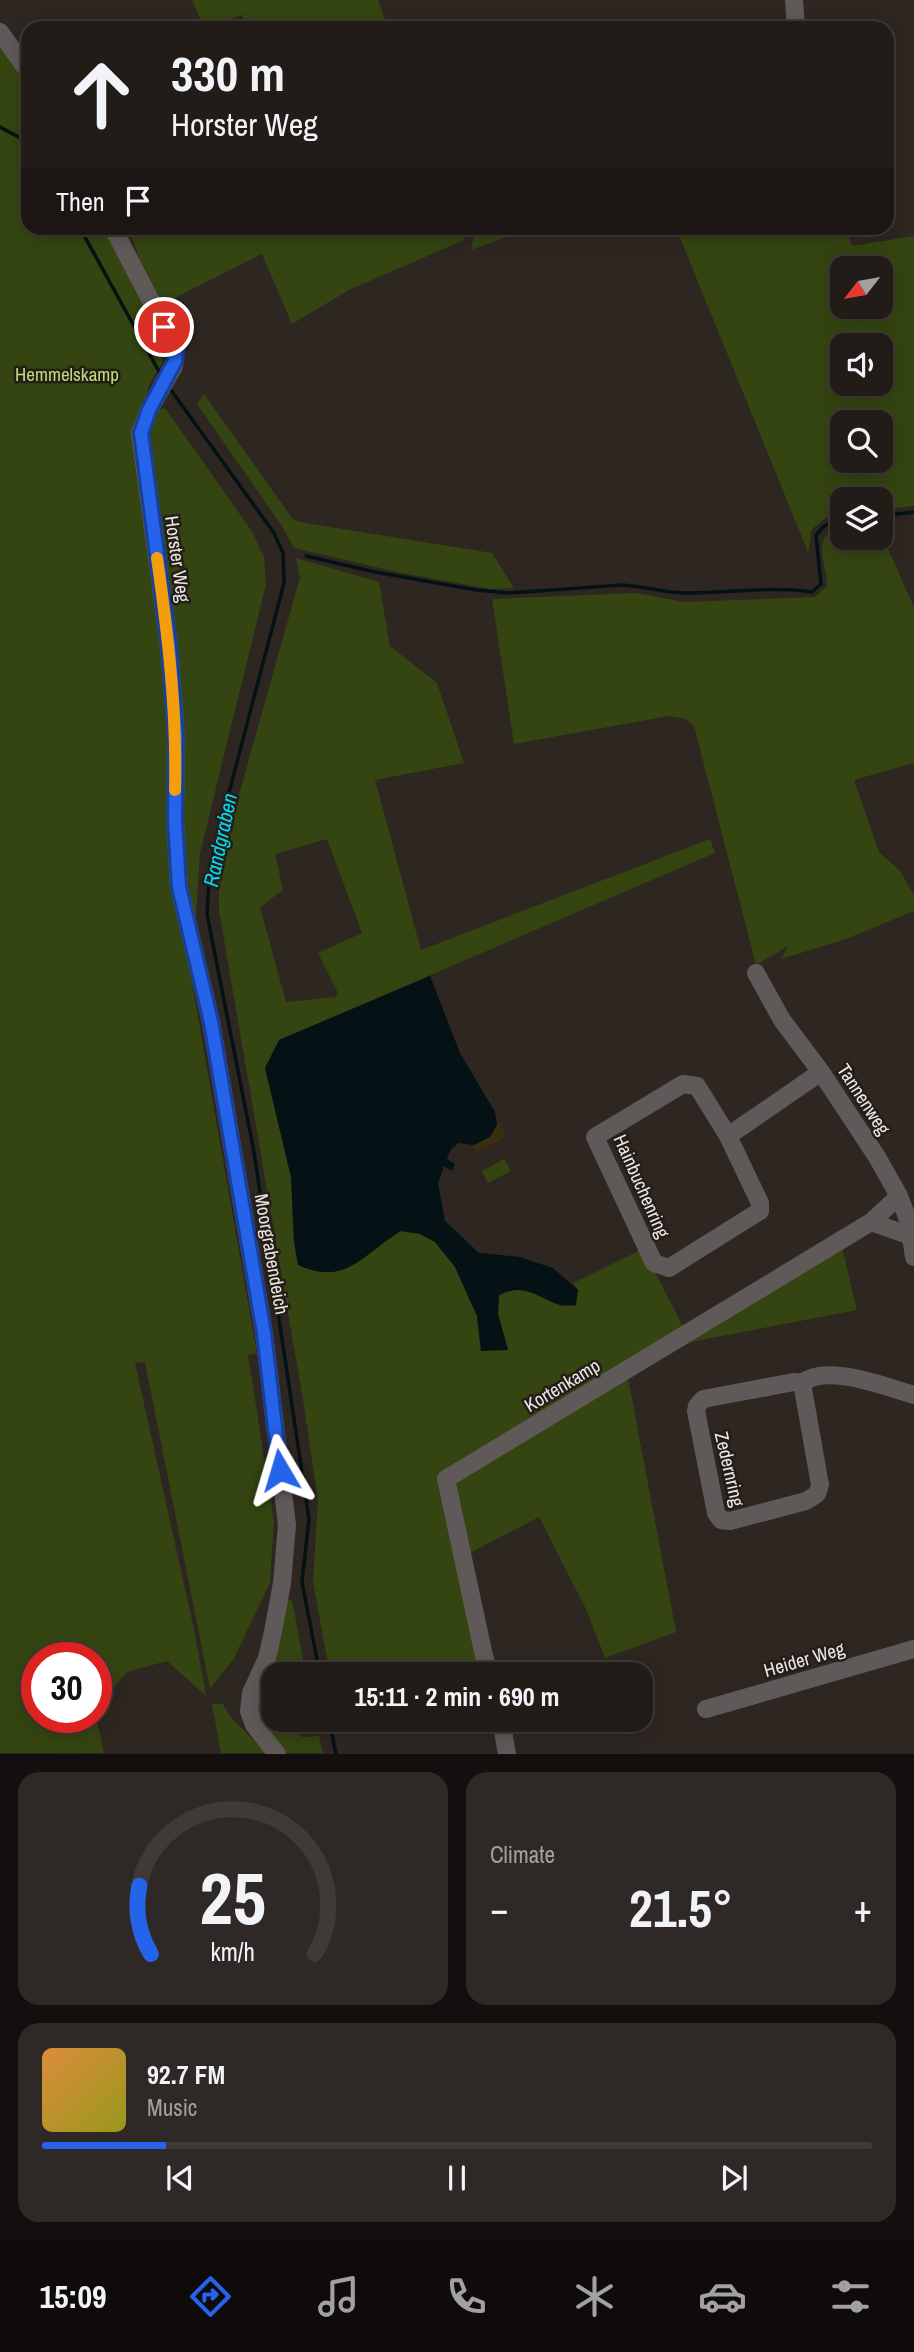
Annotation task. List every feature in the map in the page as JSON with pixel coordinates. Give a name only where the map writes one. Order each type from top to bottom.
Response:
[{"type":"street","points":[[794,0],[796,21]]},
{"type":"street","points":[[0,32],[21,61]]},
{"type":"street","name":"Horster Weg","points":[[117,235],[176,349],[174,366],[149,410],[141,433],[169,646],[176,736],[177,860],[186,919]]},
{"type":"street","name":"Moorgrabendeich","points":[[186,919],[211,1022],[264,1333],[287,1525],[274,1632],[267,1658],[251,1693],[248,1711],[254,1725],[277,1754]]},
{"type":"street","name":"Tannenweg","points":[[757,973],[782,1020],[821,1072],[877,1157],[899,1196],[909,1222],[914,1257]]},
{"type":"street","points":[[728,1136],[821,1072]]},
{"type":"street","name":"Hainbuchenring","points":[[683,1084],[697,1086],[728,1136],[760,1203],[760,1211],[669,1268],[654,1263],[595,1137],[683,1084]]},
{"type":"street","name":"Kortenkamp","points":[[486,1662],[446,1479],[871,1222],[899,1196]]},
{"type":"street","points":[[871,1222],[911,1236]]},
{"type":"street","name":"Zedernring","points":[[802,1383],[820,1485],[817,1494],[806,1502],[730,1521],[721,1520],[716,1513],[697,1406],[707,1398],[794,1382],[802,1383],[815,1376],[834,1374],[914,1395]]},
{"type":"street","name":"Heider Weg","points":[[706,1709],[914,1649]]},
{"type":"street","points":[[504,1732],[507,1754]]},
{"type":"green space","points":[[192,0],[378,0],[386,21],[244,21],[242,15],[224,21],[201,21]]},
{"type":"green space","name":"Hemmelskamp","points":[[0,46],[21,74],[21,235],[109,235],[165,340],[162,363],[149,385],[144,408],[164,647],[181,920],[257,1354],[248,1355],[274,1522],[270,1583],[233,1660],[210,1688],[145,1362],[135,1363],[195,1634],[206,1696],[167,1661],[127,1672],[112,1689],[112,1642],[21,1642],[21,1733],[100,1733],[104,1753],[0,1753]]},
{"type":"green space","points":[[131,235],[466,235],[462,241],[349,290],[292,324],[262,254],[163,304],[139,258]]},
{"type":"green space","points":[[474,235],[512,235],[471,250]]},
{"type":"green space","points":[[679,235],[848,235],[852,246],[914,236],[914,506],[893,508],[893,487],[830,487],[829,516],[812,529],[808,552]]},
{"type":"green space","points":[[204,394],[292,518],[299,522],[492,553],[514,588],[491,589],[402,573],[294,548],[282,526],[197,404]]},
{"type":"green space","points":[[165,408],[251,530],[264,557],[266,584],[200,853],[196,916],[190,918],[145,434],[154,412]]},
{"type":"green space","points":[[830,533],[830,550],[888,550],[914,607],[914,763],[854,780],[879,852],[900,871],[914,895],[914,911],[846,939],[781,959],[788,946],[756,965],[694,726],[686,719],[669,716],[514,744],[492,599],[635,593],[684,602],[815,597],[827,586],[822,550],[826,536]]},
{"type":"green space","points":[[296,558],[379,582],[390,646],[437,683],[464,763],[375,780],[421,950],[710,839],[715,853],[279,1040],[265,1068],[291,1177],[294,1242],[381,1243],[401,1231],[420,1234],[435,1242],[455,1267],[477,1316],[481,1351],[508,1349],[498,1314],[499,1296],[524,1290],[562,1307],[578,1290],[573,1283],[643,1249],[688,1336],[842,1247],[857,1310],[691,1342],[628,1378],[676,1632],[605,1658],[586,1609],[539,1517],[464,1556],[458,1497],[437,1481],[478,1662],[328,1662],[313,1582],[318,1501],[219,910],[219,866],[300,577]],"holes":[[[327,839],[362,933],[318,953],[338,993],[335,997],[286,1002],[260,907],[283,890],[275,854]]]},
{"type":"green space","points":[[504,1159],[511,1171],[488,1183],[482,1171]]},
{"type":"green space","points":[[286,1599],[292,1600],[304,1662],[272,1662],[281,1640]]},
{"type":"green space","points":[[261,1686],[261,1723],[259,1720],[256,1698]]},
{"type":"green space","points":[[212,1704],[223,1704],[232,1719],[267,1753],[221,1753]]},
{"type":"green space","points":[[268,1732],[298,1732],[302,1737],[319,1736],[323,1753],[283,1753]]},
{"type":"sand","points":[[496,1123],[502,1124],[505,1138],[484,1149],[475,1150],[474,1145],[490,1137]]},
{"type":"shaded area","points":[[430,976],[460,1053],[495,1112],[497,1125],[490,1137],[474,1145],[459,1143],[451,1149],[447,1159],[455,1164],[452,1171],[444,1166],[438,1183],[445,1221],[479,1253],[520,1257],[553,1268],[578,1290],[576,1305],[556,1303],[521,1290],[499,1295],[498,1314],[508,1350],[481,1351],[477,1316],[455,1267],[435,1242],[420,1234],[401,1231],[364,1258],[342,1270],[315,1271],[298,1265],[294,1242],[291,1177],[265,1068],[279,1040]]},
{"type":"waterway","name":"Randgraben","points":[[0,127],[21,138]]},
{"type":"waterway","name":"Randgraben","points":[[84,235],[162,377]]},
{"type":"waterway","name":"Randgraben","points":[[168,386],[274,533],[283,553],[284,583],[210,865],[207,914],[254,1152],[309,1519],[302,1582],[317,1662]]},
{"type":"waterway","points":[[893,514],[914,512]]},
{"type":"waterway","points":[[306,556],[375,572],[476,590],[509,593],[622,585],[687,593],[765,590],[812,592],[821,584],[816,536],[830,524]]},
{"type":"waterway","name":"Randgraben","points":[[331,1732],[336,1754]]},
{"type":"slow traffic","points":[[157,558],[169,646],[176,736],[175,790]]},
{"type":"route","points":[[164,327],[176,349],[174,366],[149,410],[141,433],[169,646],[176,736],[175,820],[179,887],[211,1022],[264,1333],[280,1470]]}]
